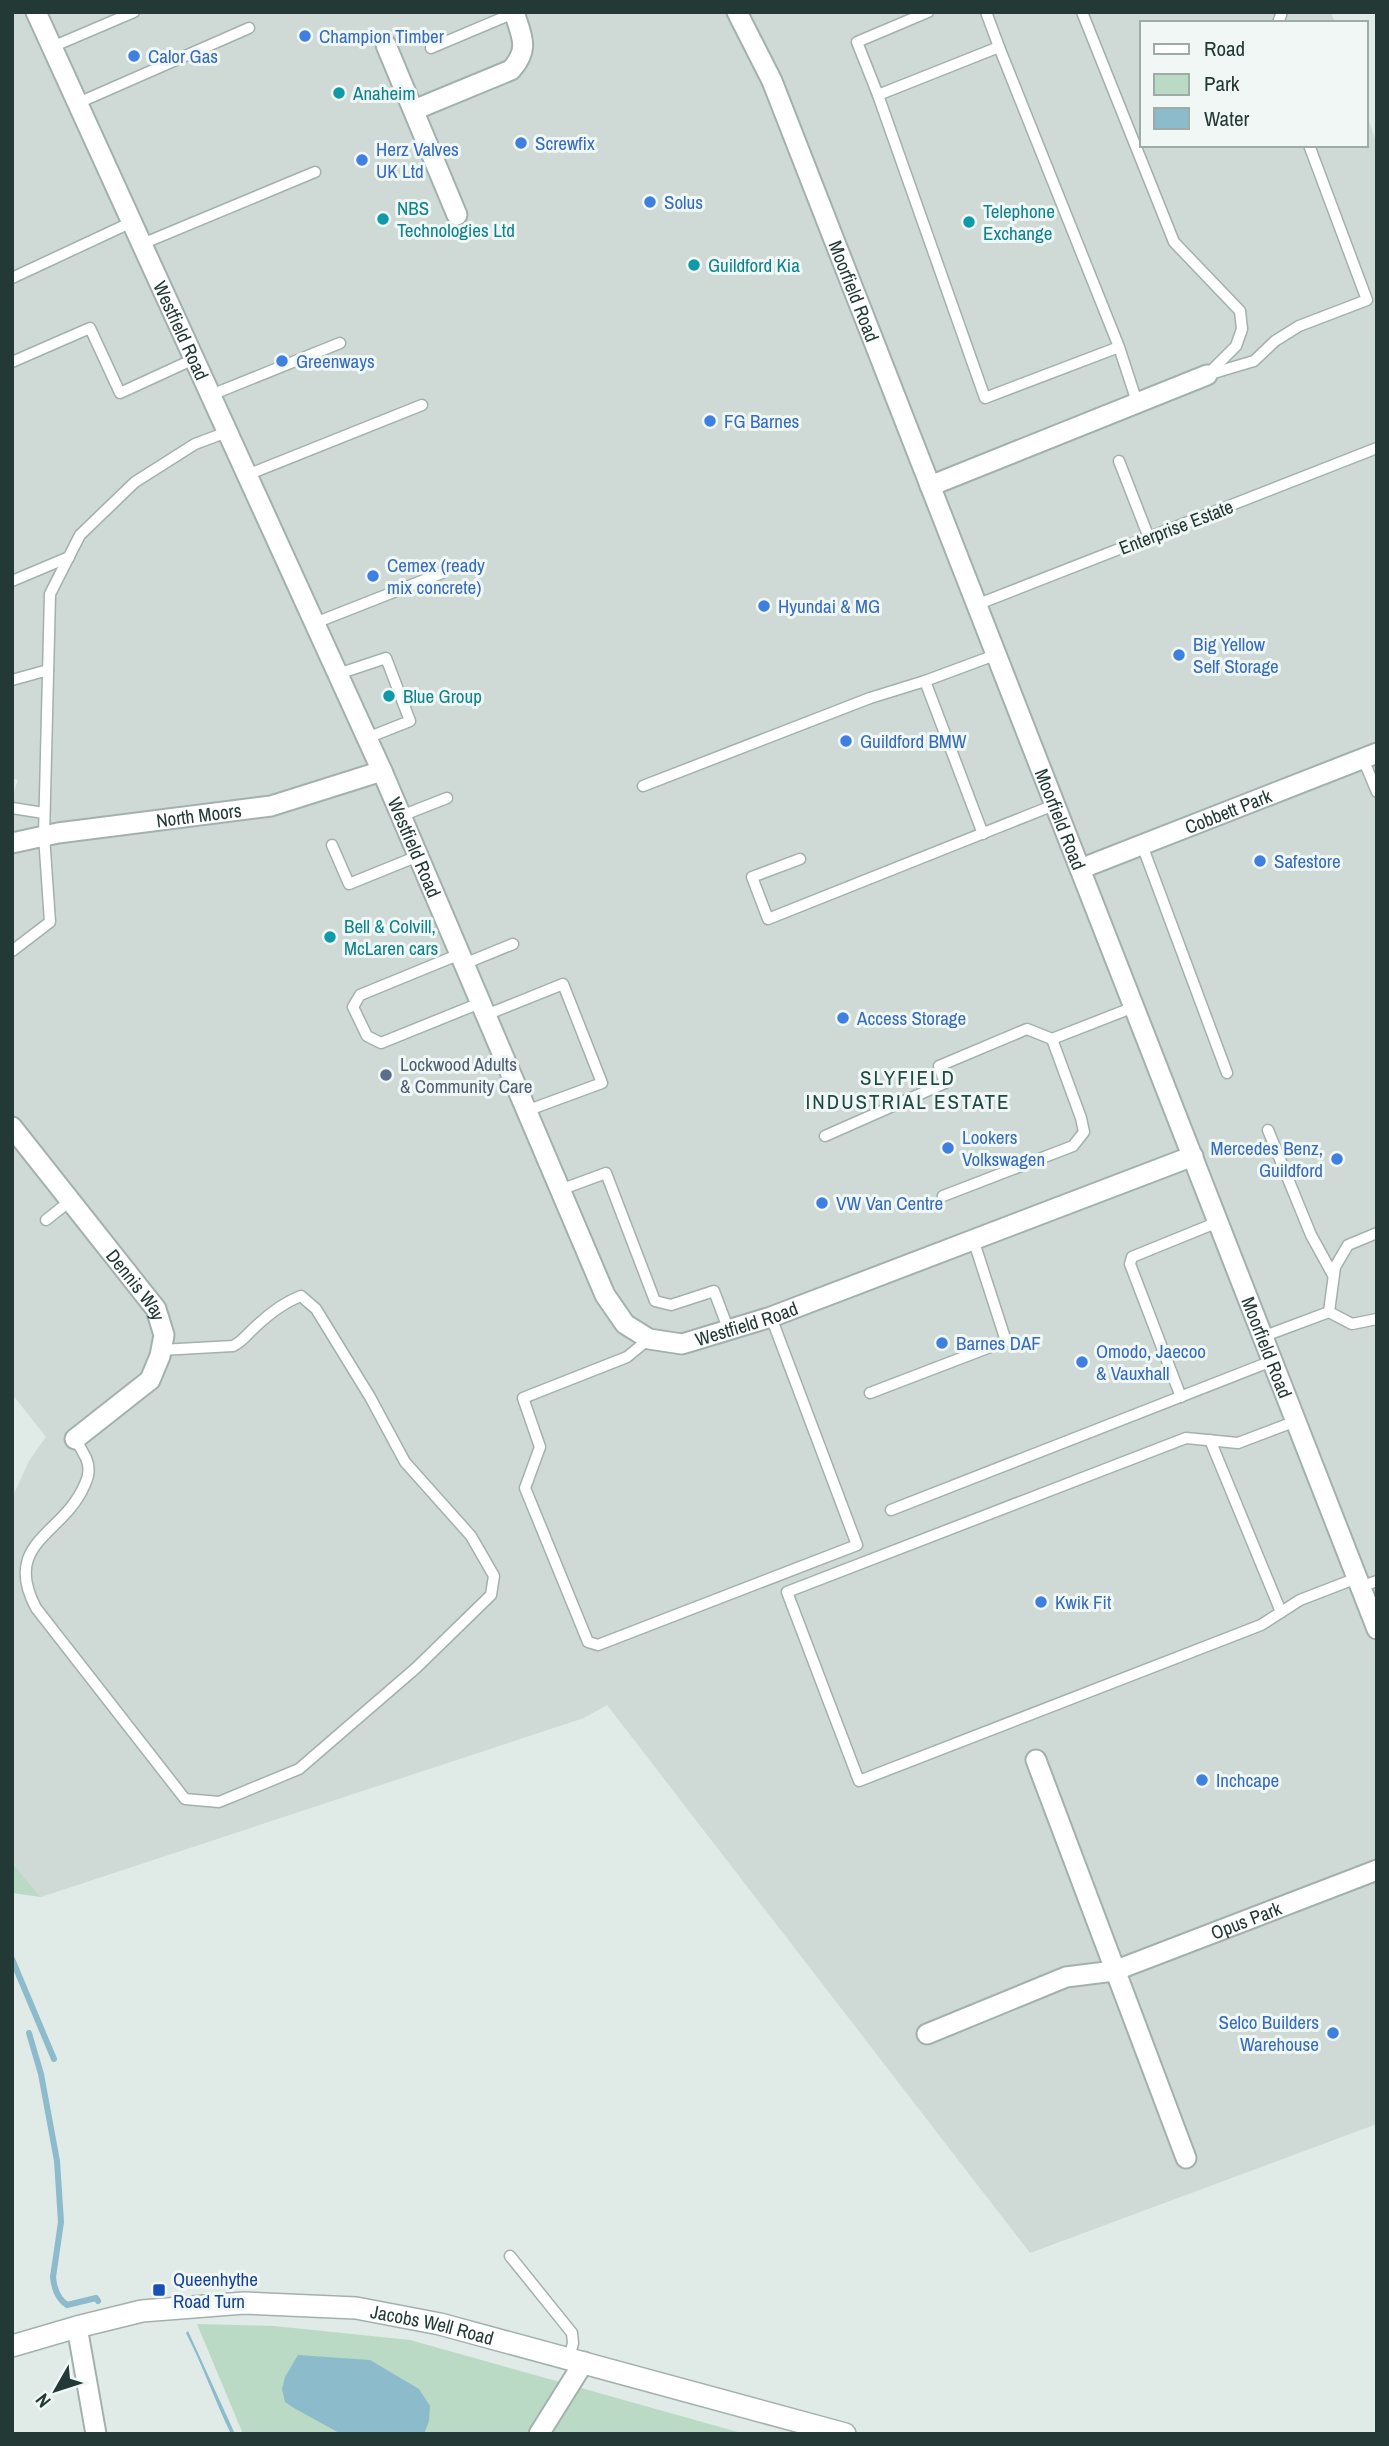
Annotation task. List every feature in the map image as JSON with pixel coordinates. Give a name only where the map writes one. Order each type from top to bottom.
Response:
[{"type":"street","name":"Westfield Road","points":[[36,12],[382,771],[605,1295],[625,1324],[649,1339],[682,1344],[729,1331],[1192,1156]]},
{"type":"street","points":[[414,110],[511,70],[520,60],[524,47],[514,12]]},
{"type":"street","name":"Moorfield Road","points":[[737,12],[772,81],[1262,1337],[1365,1582],[1377,1629]]},
{"type":"street","points":[[386,45],[457,215]]},
{"type":"street","points":[[930,486],[1207,375]]},
{"type":"street","name":"Cobbett Park","points":[[1080,869],[1370,756]]},
{"type":"street","name":"North Moors","points":[[12,843],[44,836],[271,806],[382,771]]},
{"type":"street","name":"Dennis Way","points":[[12,1127],[156,1309],[164,1335],[162,1350],[150,1380],[75,1439]]},
{"type":"street","points":[[1036,1760],[1186,2158]]},
{"type":"street","name":"Opus Park","points":[[927,2034],[1066,1977],[1114,1971],[1377,1870]]},
{"type":"street","name":"Jacobs Well Road","points":[[12,2346],[142,2311],[244,2303],[356,2308],[440,2324],[845,2434]]},
{"type":"street","points":[[77,2327],[96,2434]]},
{"type":"street","points":[[539,2434],[577,2360]]},
{"type":"lane","points":[[52,47],[134,12]]},
{"type":"lane","points":[[430,48],[514,12]]},
{"type":"lane","points":[[928,12],[857,41],[985,398],[1119,347]]},
{"type":"lane","points":[[986,12],[1119,347],[1137,402]]},
{"type":"lane","points":[[1082,12],[1174,242],[1240,311],[1241,329],[1236,346],[1207,375]]},
{"type":"lane","points":[[78,103],[249,28]]},
{"type":"lane","points":[[878,94],[999,47]]},
{"type":"lane","points":[[1207,375],[1254,361],[1275,341],[1299,326],[1367,300],[1309,147]]},
{"type":"lane","points":[[142,244],[315,172]]},
{"type":"lane","points":[[12,278],[132,222]]},
{"type":"lane","points":[[12,362],[90,328],[120,393],[194,359]]},
{"type":"lane","points":[[211,395],[340,343]]},
{"type":"lane","points":[[247,475],[422,405]]},
{"type":"lane","points":[[12,951],[50,922],[44,813],[50,594],[80,535],[135,482],[195,444],[228,432]]},
{"type":"lane","name":"Enterprise Estate","points":[[976,605],[1377,448]]},
{"type":"lane","points":[[1119,461],[1149,538]]},
{"type":"lane","points":[[12,581],[69,557]]},
{"type":"lane","points":[[315,623],[442,573]]},
{"type":"lane","points":[[643,786],[870,698],[995,656]]},
{"type":"lane","points":[[338,674],[386,658],[410,721],[367,738]]},
{"type":"lane","points":[[12,680],[48,670]]},
{"type":"lane","points":[[925,681],[984,834]]},
{"type":"lane","points":[[1370,756],[1377,792]]},
{"type":"lane","points":[[401,816],[447,798]]},
{"type":"lane","points":[[800,859],[752,877],[768,919],[1054,805]]},
{"type":"lane","points":[[12,808],[44,813]]},
{"type":"lane","points":[[332,845],[349,884],[418,856]]},
{"type":"lane","points":[[1142,845],[1227,1073]]},
{"type":"lane","points":[[513,944],[360,995],[353,1007],[366,1036],[381,1043],[563,984],[602,1083],[526,1111]]},
{"type":"lane","points":[[825,1136],[945,1083],[939,1066],[1027,1029],[1052,1039],[1134,1007]]},
{"type":"lane","points":[[943,1196],[1073,1146],[1084,1132],[1052,1039]]},
{"type":"lane","points":[[1268,1130],[1311,1235],[1334,1275]]},
{"type":"lane","points":[[560,1190],[606,1173],[655,1301],[671,1306],[714,1291],[729,1331]]},
{"type":"lane","points":[[46,1220],[70,1200]]},
{"type":"lane","points":[[1181,1397],[1130,1264],[1132,1256],[1218,1222]]},
{"type":"lane","points":[[1329,1312],[1335,1267],[1348,1245],[1377,1233]]},
{"type":"lane","points":[[870,1393],[1006,1341],[973,1240]]},
{"type":"lane","points":[[75,1439],[87,1460],[89,1476],[78,1502],[40,1539],[27,1557],[24,1575],[28,1592],[36,1608],[185,1799],[219,1802],[299,1769],[416,1668],[491,1595],[494,1576],[471,1536],[405,1462],[370,1396],[323,1320],[301,1296],[288,1301],[250,1332],[242,1342],[233,1346],[162,1350]]},
{"type":"lane","points":[[1262,1337],[1329,1312],[1352,1324],[1377,1320]]},
{"type":"lane","points":[[649,1339],[626,1357],[523,1398],[540,1447],[525,1488],[587,1642],[598,1645],[858,1545],[771,1317]]},
{"type":"lane","points":[[891,1510],[1272,1361]]},
{"type":"lane","points":[[1296,1422],[1238,1443],[1186,1438],[787,1592],[859,1781],[1261,1625],[1300,1600],[1365,1582]]},
{"type":"lane","points":[[1210,1440],[1281,1612]]},
{"type":"lane","points":[[510,2256],[572,2333],[577,2360]]},
{"type":"shaded area","points":[[12,12],[1331,12],[1334,21],[1140,21],[1140,147],[1368,147],[1368,119],[1377,144],[1377,2124],[1030,2253],[607,1705],[584,1718],[41,1897],[12,1863],[12,1498],[29,1461],[46,1437],[12,1394],[12,797],[18,780],[12,778]]},
{"type":"green space","points":[[12,1863],[41,1897],[12,1893]]},
{"type":"green space","points":[[197,2324],[274,2326],[410,2340],[745,2434],[243,2434]]},
{"type":"water","points":[[188,2331],[235,2434],[231,2434],[225,2422],[186,2333]]},
{"type":"water","points":[[298,2355],[370,2360],[419,2389],[430,2406],[429,2421],[424,2434],[341,2434],[294,2408],[285,2402],[282,2389],[285,2377]]},
{"type":"waterway","points":[[12,1959],[54,2059]]},
{"type":"waterway","points":[[29,2033],[41,2074],[57,2161],[61,2222],[54,2285],[67,2305],[96,2298],[98,2301]]},
{"type":"place","name":"Champion Timber","points":[[305,36]]},
{"type":"place","name":"Calor Gas","points":[[134,56]]},
{"type":"place","name":"Anaheim","points":[[339,93]]},
{"type":"place","name":"Screwfix","points":[[521,143]]},
{"type":"place","name":"Herz Valves UK Ltd","points":[[362,160]]},
{"type":"place","name":"Solus","points":[[650,202]]},
{"type":"place","name":"NBS Technologies Ltd","points":[[383,219]]},
{"type":"place","name":"Telephone Exchange","points":[[969,222]]},
{"type":"place","name":"Guildford Kia","points":[[694,265]]},
{"type":"place","name":"Greenways","points":[[282,361]]},
{"type":"place","name":"FG Barnes","points":[[710,421]]},
{"type":"place","name":"Cemex (ready mix concrete)","points":[[373,576]]},
{"type":"place","name":"Hyundai & MG","points":[[764,606]]},
{"type":"place","name":"Big Yellow Self Storage","points":[[1179,655]]},
{"type":"place","name":"Blue Group","points":[[389,696]]},
{"type":"place","name":"Guildford BMW","points":[[846,741]]},
{"type":"place","name":"Safestore","points":[[1260,861]]},
{"type":"place","name":"Bell & Colvill, McLaren cars","points":[[330,937]]},
{"type":"place","name":"Access Storage","points":[[843,1018]]},
{"type":"place","name":"Lockwood Adults & Community Care","points":[[386,1075]]},
{"type":"place","name":"Lookers Volkswagen","points":[[948,1148]]},
{"type":"place","name":"Mercedes Benz, Guildford","points":[[1337,1159]]},
{"type":"place","name":"VW Van Centre","points":[[822,1203]]},
{"type":"place","name":"Barnes DAF","points":[[942,1343]]},
{"type":"place","name":"Omodo, Jaecoo & Vauxhall","points":[[1082,1362]]},
{"type":"place","name":"Kwik Fit","points":[[1041,1602]]},
{"type":"place","name":"Inchcape","points":[[1202,1780]]},
{"type":"place","name":"Selco Builders Warehouse","points":[[1333,2033]]},
{"type":"place","name":"Queenhythe Road Turn","points":[[159,2290]]},
{"type":"district","name":"SLYFIELD INDUSTRIAL ESTATE","points":[[908,1090]]}]
